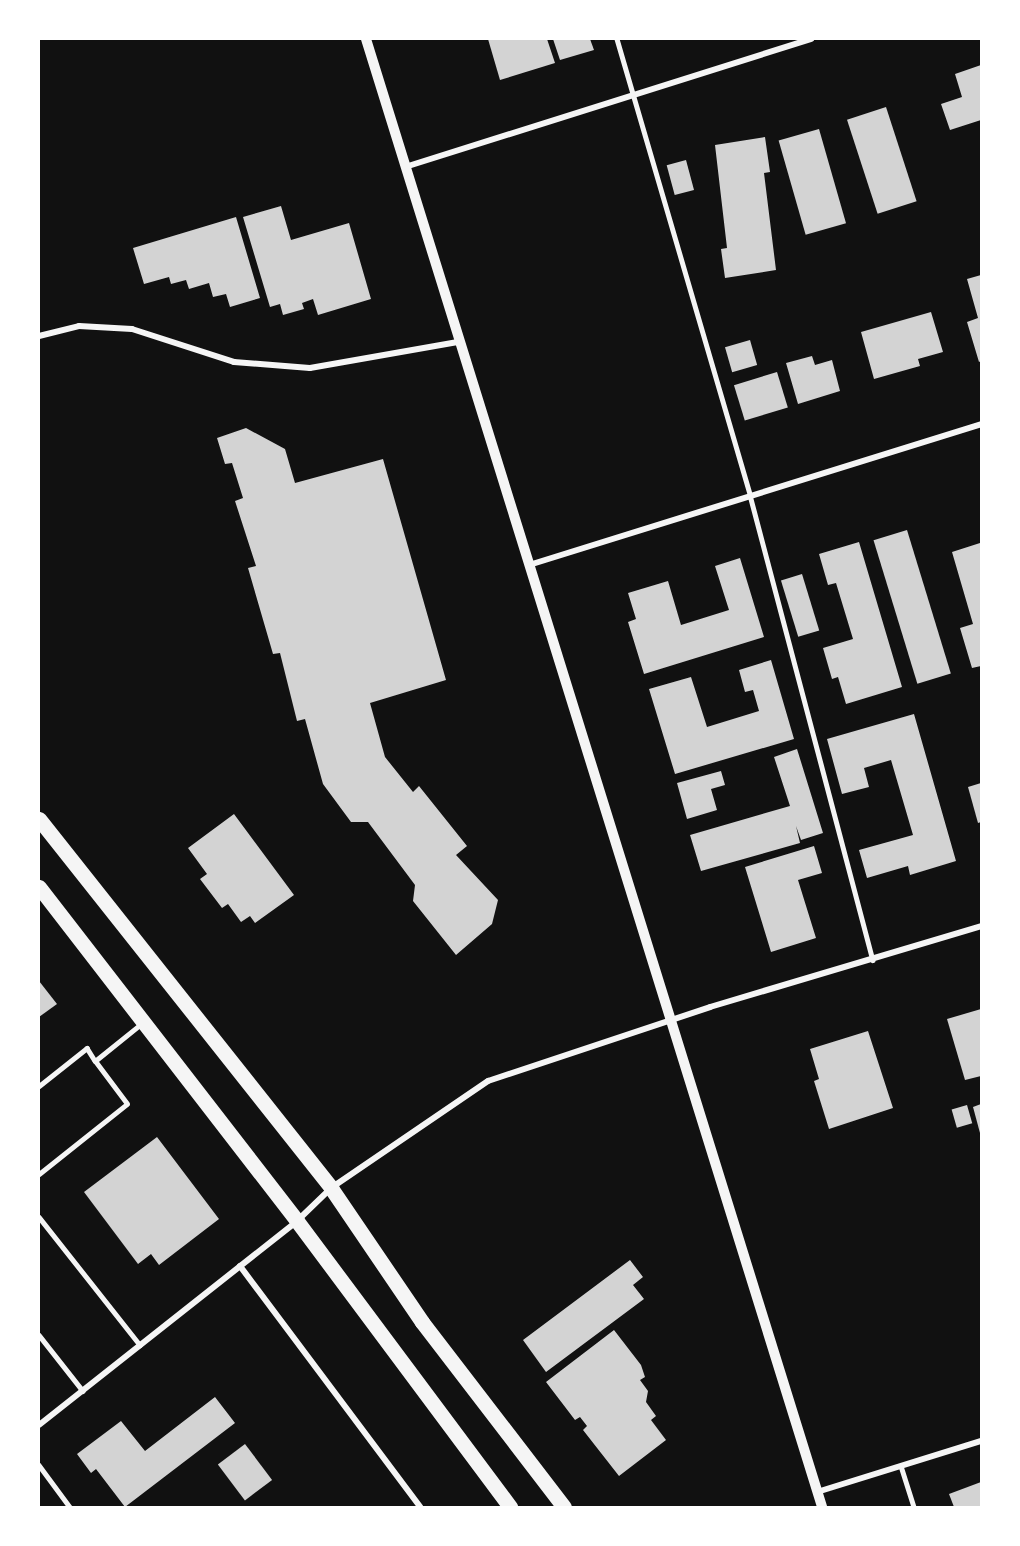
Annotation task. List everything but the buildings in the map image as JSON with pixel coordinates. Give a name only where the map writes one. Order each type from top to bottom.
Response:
[{"type":"main road","points":[[39,819],[331,1188],[422,1322],[564,1507]]},
{"type":"main road","points":[[39,887],[297,1221],[510,1507]]},
{"type":"street","points":[[366,39],[458,342],[822,1507]]},
{"type":"street","points":[[404,168],[634,93],[811,39]]},
{"type":"street","points":[[39,336],[79,326],[132,329],[234,362],[310,368],[458,342]]},
{"type":"street","points":[[528,566],[981,424]]},
{"type":"street","points":[[39,1425],[297,1221],[331,1188],[488,1081],[672,1021],[981,926]]},
{"type":"street","points":[[240,1266],[420,1507]]},
{"type":"street","points":[[817,1492],[981,1441]]},
{"type":"lane","points":[[617,39],[750,495],[873,960]]},
{"type":"lane","points":[[95,1061],[143,1022]]},
{"type":"lane","points":[[39,1086],[87,1048],[127,1104],[39,1174]]},
{"type":"lane","points":[[39,1216],[140,1345]]},
{"type":"lane","points":[[39,1335],[83,1390]]},
{"type":"lane","points":[[39,1465],[70,1507]]},
{"type":"lane","points":[[901,1466],[914,1507]]}]
